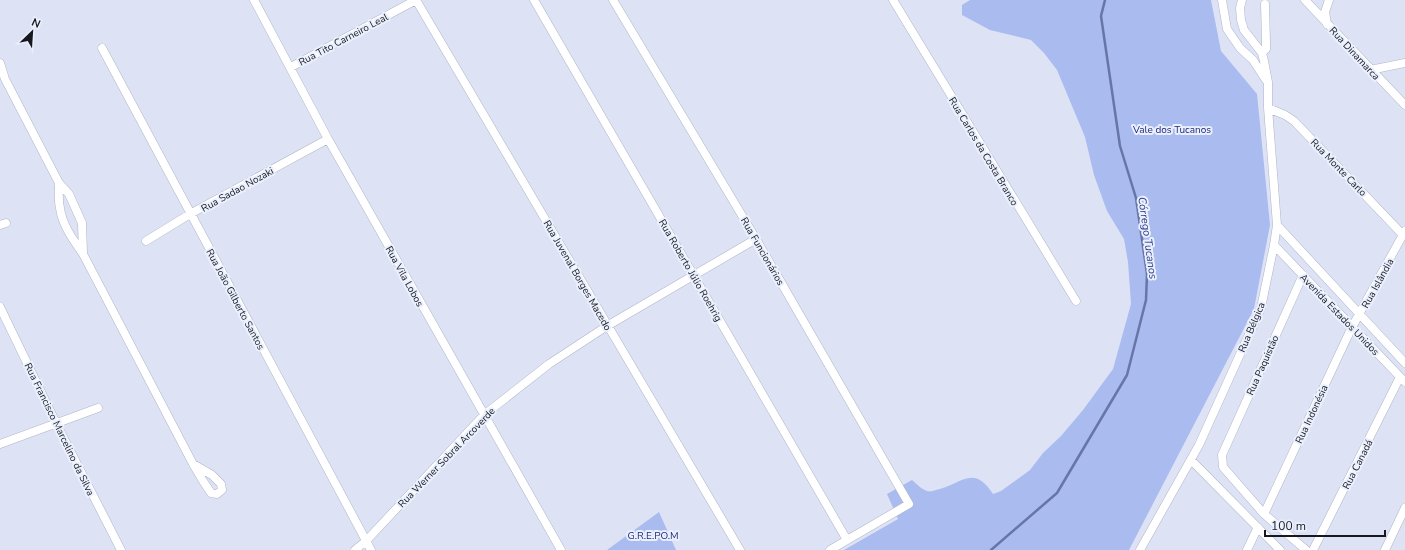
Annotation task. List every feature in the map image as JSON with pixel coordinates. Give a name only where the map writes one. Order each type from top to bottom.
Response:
[{"type":"street","name":"Rua Vila Lobos","points":[[254,0],[328,139],[561,550]]},
{"type":"street","name":"Rua Tito Carneiro Leal","points":[[291,67],[416,0]]},
{"type":"street","name":"Rua Juvenal Borges Macedo","points":[[416,0],[740,550]]},
{"type":"street","name":"Rua Roberto Júlio Roehrig","points":[[534,0],[847,540]]},
{"type":"street","name":"Rua Funcionários","points":[[613,0],[756,239],[909,504],[847,540]]},
{"type":"street","points":[[1222,0],[1227,29],[1240,48],[1253,60],[1268,82]]},
{"type":"street","name":"Rua Bélgica","points":[[1140,550],[1191,460],[1261,308],[1274,245],[1277,225],[1268,108],[1268,82],[1262,53],[1244,30],[1240,8],[1242,0]]},
{"type":"street","name":"Rua Dinamarca","points":[[1305,0],[1370,70],[1405,105]]},
{"type":"street","points":[[1327,24],[1325,12],[1329,0]]},
{"type":"street","name":"Rua Carlos da Costa Branco","points":[[895,1],[1076,301]]},
{"type":"street","points":[[1262,53],[1266,49],[1265,4]]},
{"type":"street","name":"Rua João Gilberto Santos","points":[[102,48],[370,550]]},
{"type":"street","points":[[0,63],[3,76],[59,183],[69,194],[82,223],[83,254]]},
{"type":"street","points":[[1370,70],[1405,63]]},
{"type":"street","name":"Rua Monte Carlo","points":[[1268,108],[1285,115],[1294,121],[1404,233]]},
{"type":"street","name":"Rua Sadao Nozaki","points":[[146,241],[190,214],[328,139]]},
{"type":"street","points":[[59,183],[60,208],[64,222],[83,254],[194,464],[203,481],[212,493],[217,494],[222,490],[221,484],[212,475],[194,464]]},
{"type":"street","points":[[60,208],[66,203],[73,203]]},
{"type":"street","name":"Avenida Estados Unidos","points":[[1277,225],[1405,363]]},
{"type":"street","points":[[70,233],[77,235],[82,231]]},
{"type":"street","name":"Rua Islândia","points":[[1359,314],[1404,233]]},
{"type":"street","name":"Rua Werner Sobral Arcoverde","points":[[356,550],[484,415],[549,364],[608,326],[756,239]]},
{"type":"street","name":"Avenida Estados Unidos","points":[[1274,245],[1402,380]]},
{"type":"street","name":"Rua Paquistão","points":[[1264,514],[1223,467],[1222,455],[1303,275]]},
{"type":"street","name":"Rua Francisco Marcelino da Silva","points":[[0,307],[56,423],[121,550]]},
{"type":"street","name":"Rua Indonésia","points":[[1264,514],[1359,314]]},
{"type":"street","name":"Rua Canadá","points":[[1313,550],[1402,380]]},
{"type":"street","points":[[0,444],[98,408]]},
{"type":"street","points":[[1191,460],[1280,550]]},
{"type":"street","points":[[203,481],[208,476],[212,475]]},
{"type":"street","points":[[1385,550],[1405,508]]},
{"type":"street","points":[[1264,514],[1306,550]]},
{"type":"street","points":[[1247,550],[1258,527]]},
{"type":"street","points":[[830,550],[847,540]]},
{"type":"green space","name":"Vale dos Tucanos","points":[[970,0],[1211,0],[1221,51],[1257,94],[1270,225],[1254,309],[1129,550],[844,550],[898,519],[887,494],[912,480],[923,489],[930,491],[945,487],[966,478],[973,478],[986,485],[993,494],[1001,491],[1030,470],[1043,453],[1061,436],[1083,410],[1113,369],[1131,304],[1128,262],[1124,239],[1107,211],[1094,175],[1085,137],[1057,70],[1044,53],[1031,40],[990,30],[962,15],[962,5]]},
{"type":"green space","name":"G.R.E.PO.M","points":[[659,512],[676,550],[607,550]]},
{"type":"waterway","name":"Córrego Tucanos","points":[[991,550],[1057,493],[1127,375],[1146,300],[1147,274],[1136,198],[1120,146],[1101,16],[1105,0]]}]
